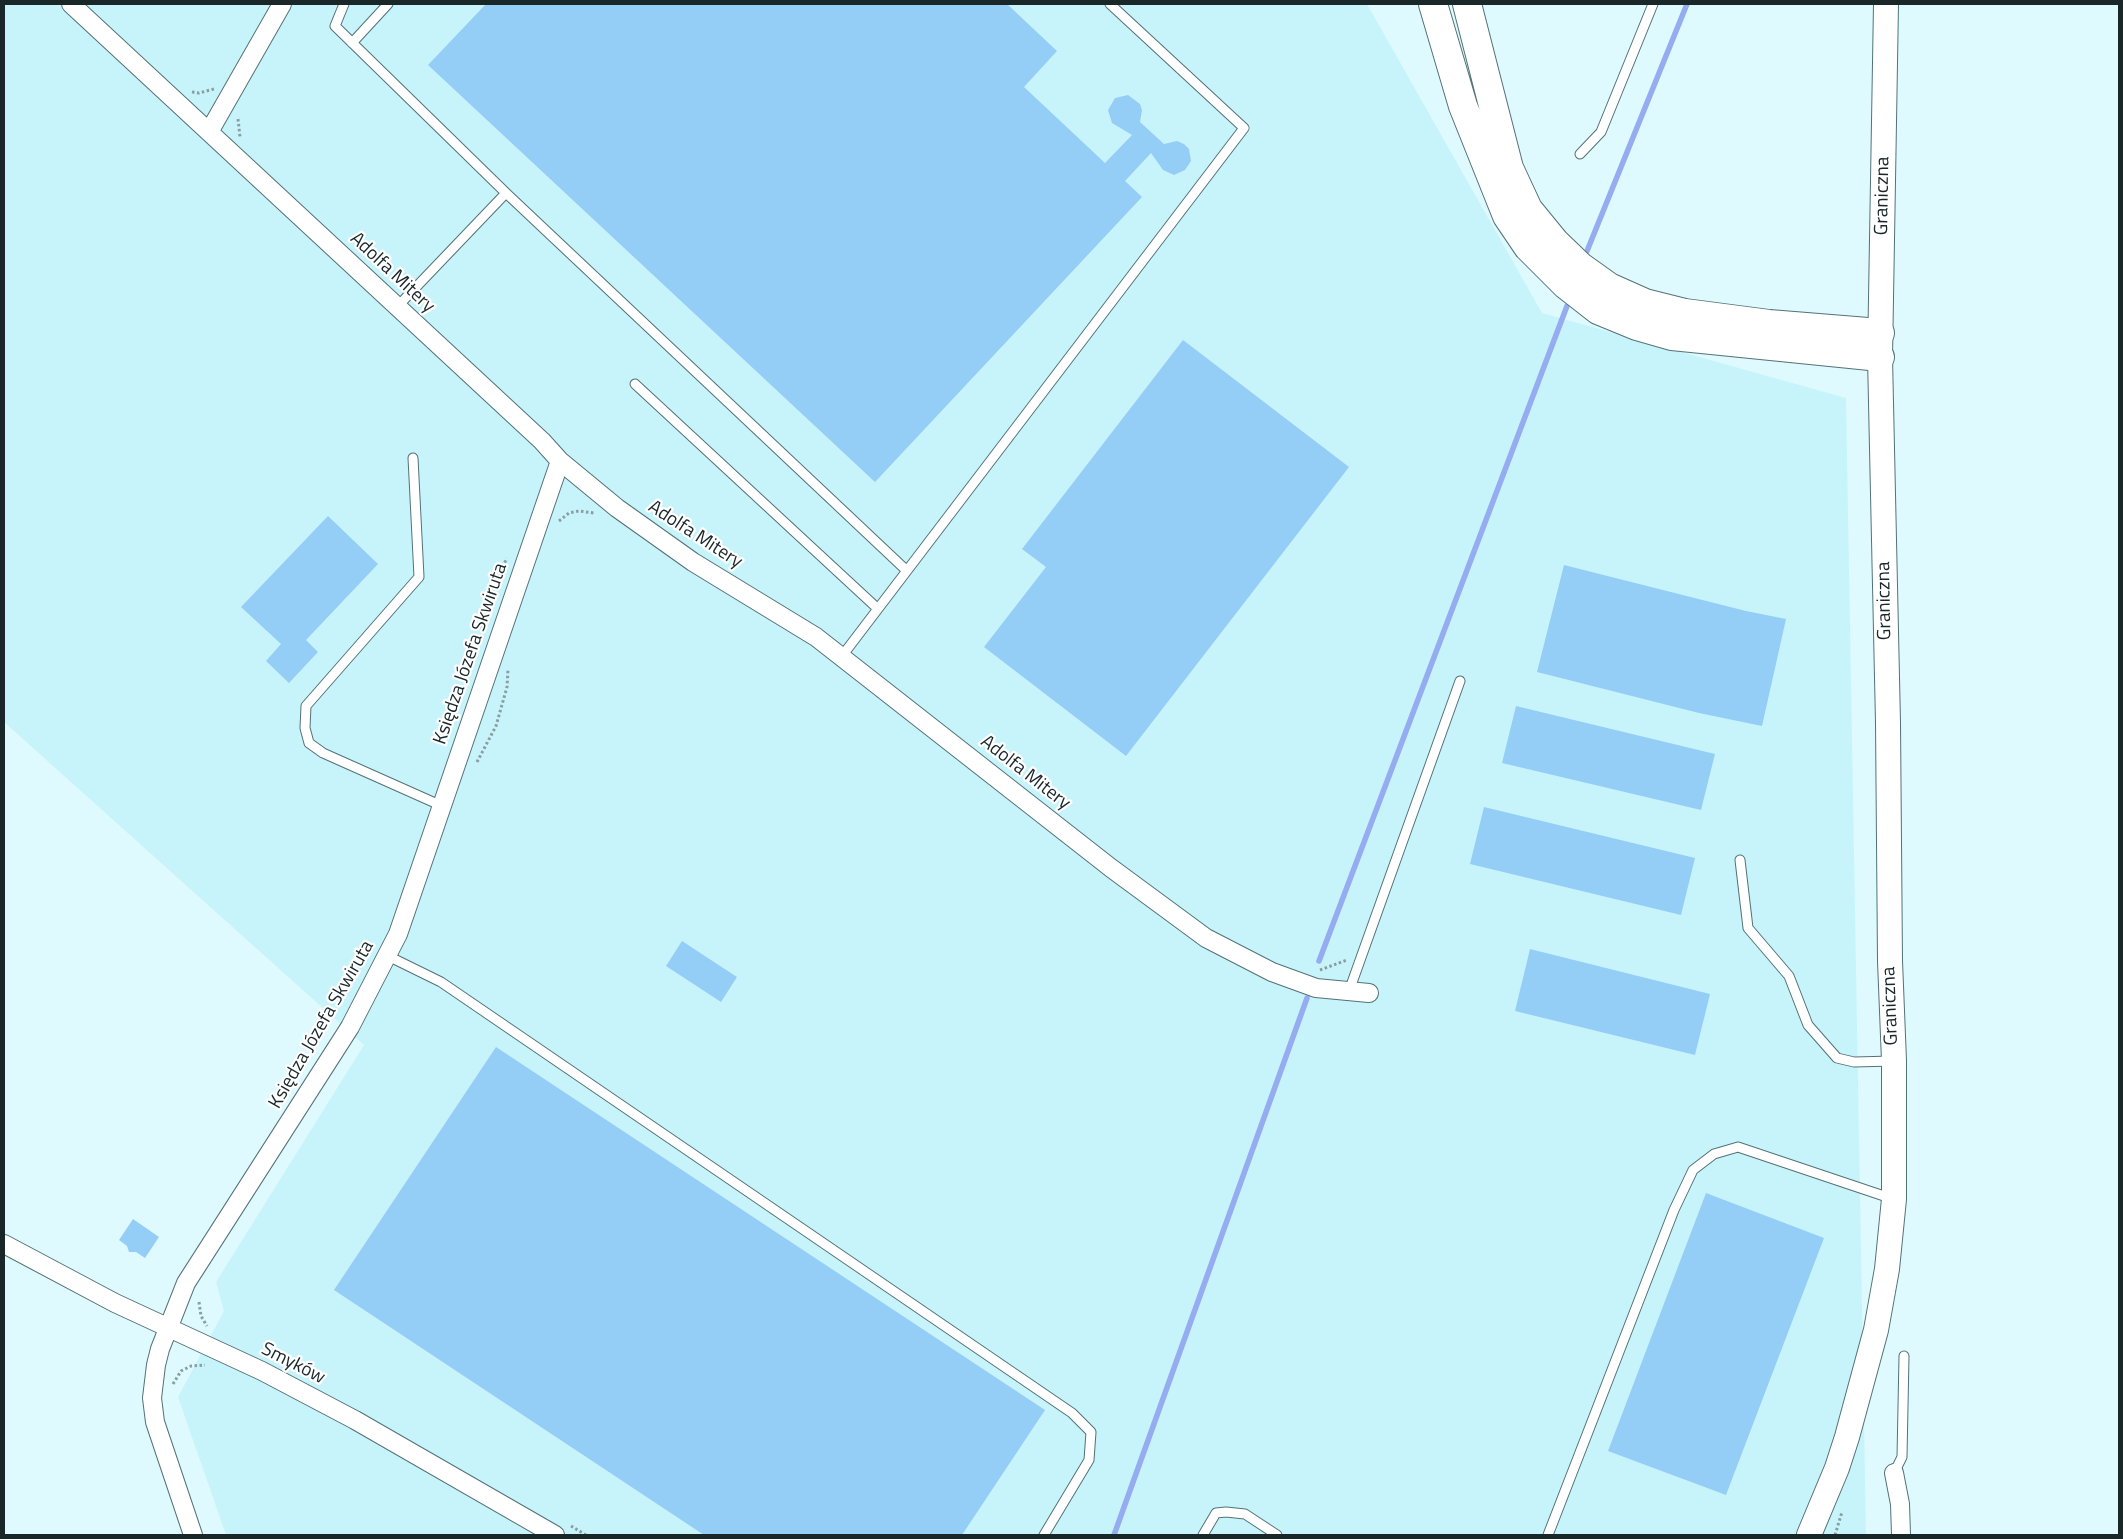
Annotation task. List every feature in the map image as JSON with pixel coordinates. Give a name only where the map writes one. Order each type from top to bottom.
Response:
[{"type":"highway","points":[[1433,4],[1463,106],[1506,216],[1528,247],[1566,285],[1598,310],[1637,326],[1672,336],[1880,345]]},
{"type":"highway","points":[[1467,4],[1509,168],[1528,208],[1555,242],[1581,267],[1609,287],[1645,303],[1686,313],[1769,324],[1880,345]]},
{"type":"main road","name":"Graniczna","points":[[1809,1535],[1847,1437],[1876,1330],[1887,1269],[1894,1199],[1894,1062],[1890,961],[1888,713],[1880,345],[1886,4]]},
{"type":"street","name":"Adolfa Mitery","points":[[71,4],[397,306],[560,461],[656,538],[788,618],[842,656],[1111,868],[1206,938],[1272,972],[1316,988],[1369,993]]},
{"type":"street","points":[[209,132],[282,4]]},
{"type":"street","name":"Księdza Józefa Skwiruta","points":[[193,1535],[164,1454],[155,1422],[152,1398],[156,1364],[168,1328],[186,1283],[285,1132],[335,1051],[388,956],[407,911],[560,461]]},
{"type":"street","name":"Smyków","points":[[4,1244],[168,1328],[262,1371],[355,1420],[555,1535]]},
{"type":"street","points":[[1894,1473],[1900,1504],[1901,1535]]},
{"type":"lane","points":[[344,4],[335,26],[506,193],[906,570]]},
{"type":"lane","points":[[352,43],[388,4]]},
{"type":"lane","points":[[842,656],[1244,128],[1110,4]]},
{"type":"lane","points":[[1580,154],[1601,132],[1652,4]]},
{"type":"lane","points":[[397,306],[506,193]]},
{"type":"lane","points":[[635,384],[877,608]]},
{"type":"lane","points":[[413,458],[419,577],[306,706],[305,728],[309,743],[324,753],[442,806]]},
{"type":"lane","points":[[1349,991],[1460,681]]},
{"type":"lane","points":[[1740,860],[1748,928],[1789,976],[1808,1025],[1837,1058],[1854,1062],[1894,1062]]},
{"type":"lane","points":[[388,956],[441,982],[1072,1413],[1091,1432],[1089,1460],[1044,1535]]},
{"type":"lane","points":[[1548,1535],[1674,1210],[1694,1170],[1714,1154],[1738,1148],[1894,1199]]},
{"type":"lane","points":[[1894,1473],[1902,1457],[1904,1356]]},
{"type":"lane","points":[[1203,1535],[1216,1513],[1226,1512],[1245,1514],[1277,1535]]},
{"type":"path","points":[[171,1388],[181,1371],[191,1366],[212,1366]]},
{"type":"shaded area","points":[[4,4],[1367,4],[1542,313],[1846,398],[1866,1535],[226,1535],[178,1397],[224,1311],[216,1282],[364,1045],[4,722]]},
{"type":"building","points":[[486,4],[1007,4],[1057,51],[1024,87],[1105,163],[1132,135],[1112,123],[1108,110],[1115,98],[1128,95],[1140,104],[1142,110],[1140,122],[1164,144],[1177,141],[1184,144],[1189,149],[1191,161],[1185,170],[1174,175],[1163,170],[1151,153],[1125,181],[1142,197],[875,482],[428,65]]},
{"type":"building","points":[[1183,340],[1349,467],[1126,756],[984,647],[1046,567],[1022,549]]},
{"type":"building","points":[[328,516],[378,564],[306,640],[318,652],[289,683],[266,661],[281,644],[241,607]]},
{"type":"building","points":[[1564,565],[1746,611],[1786,619],[1762,726],[1699,713],[1537,672]]},
{"type":"building","points":[[1516,706],[1715,754],[1701,810],[1502,763]]},
{"type":"building","points":[[1484,807],[1695,858],[1681,915],[1470,864]]},
{"type":"building","points":[[682,941],[737,977],[721,1002],[666,966]]},
{"type":"building","points":[[1530,949],[1710,994],[1695,1055],[1515,1011]]},
{"type":"building","points":[[496,1047],[1045,1410],[962,1535],[704,1535],[334,1290]]},
{"type":"building","points":[[1706,1193],[1824,1238],[1726,1495],[1608,1451]]},
{"type":"building","points":[[133,1219],[159,1237],[145,1258],[136,1252],[129,1252],[127,1246],[119,1240]]},
{"type":"waterway","points":[[1587,251],[1687,4]]},
{"type":"waterway","points":[[1319,961],[1567,306]]},
{"type":"waterway","points":[[1114,1535],[1307,998]]}]
